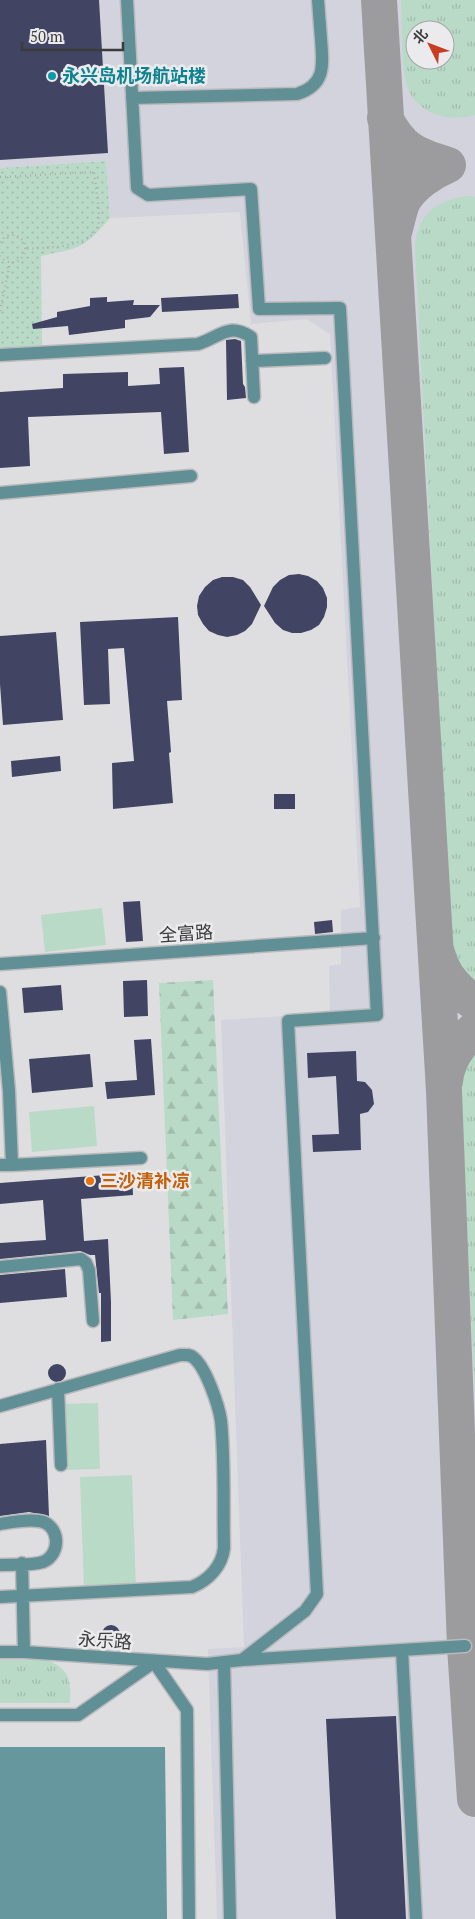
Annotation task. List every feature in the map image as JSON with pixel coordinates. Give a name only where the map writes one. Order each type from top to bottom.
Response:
[{"type":"street","points":[[127,0],[137,188],[148,194],[251,189],[259,309],[340,308],[377,1015],[288,1021],[317,1594],[305,1611],[242,1660]]},
{"type":"street","points":[[132,98],[297,94],[308,90],[318,80],[323,65],[318,0]]},
{"type":"street","points":[[0,355],[198,344],[230,329],[242,331],[251,337],[254,397]]},
{"type":"street","points":[[252,361],[325,358]]},
{"type":"street","points":[[0,492],[191,476]]},
{"type":"street","name":"全富路","points":[[0,964],[374,938]]},
{"type":"street","points":[[0,992],[6,1165],[141,1158]]},
{"type":"street","points":[[0,1266],[81,1259],[89,1270],[93,1321]]},
{"type":"street","points":[[0,1406],[180,1355],[188,1355],[195,1358],[201,1366],[215,1399],[221,1420],[223,1558],[220,1565],[201,1584],[192,1588],[0,1597]]},
{"type":"street","points":[[58,1390],[60,1465]]},
{"type":"street","points":[[0,1524],[39,1521],[51,1527],[55,1533],[56,1546],[49,1558],[36,1563],[0,1565]]},
{"type":"street","points":[[22,1563],[24,1652]]},
{"type":"street","name":"永乐路","points":[[0,1652],[208,1664],[242,1660],[465,1646]]},
{"type":"street","points":[[402,1650],[416,1919]]},
{"type":"street","points":[[0,1715],[78,1715],[154,1662],[187,1710],[189,1919]]},
{"type":"street","points":[[224,1662],[230,1919]]},
{"type":"path","points":[[0,177],[94,172],[99,220],[98,228],[73,245],[26,249]]},
{"type":"path","points":[[0,265],[6,262],[15,262],[22,258],[26,249],[23,240],[19,237],[10,235],[1,240]]},
{"type":"path","points":[[0,256],[6,262]]},
{"type":"path","points":[[0,312],[10,262]]},
{"type":"shaded area","points":[[0,0],[475,0],[475,1919],[217,1919],[208,1649],[244,1647],[221,1020],[330,1013],[329,966],[341,964],[341,910],[360,907],[330,334],[306,319],[251,324],[240,212],[110,218],[106,161],[0,168]]},
{"type":"green space","points":[[401,0],[475,0],[475,115],[455,118],[444,117],[426,110],[418,103],[411,96],[407,86],[405,77]]},
{"type":"green space","points":[[106,161],[110,218],[94,236],[80,246],[41,256],[42,346],[0,349],[0,168]]},
{"type":"green space","points":[[467,196],[475,197],[475,986],[460,967],[451,944],[415,249],[419,227],[429,212],[445,202]]},
{"type":"green space","points":[[102,908],[106,945],[45,952],[41,915]]},
{"type":"green space","points":[[213,980],[228,1314],[173,1320],[159,983]]},
{"type":"green space","points":[[475,1050],[475,1392],[460,1090],[463,1074]]},
{"type":"green space","points":[[94,1106],[97,1146],[32,1152],[29,1112]]},
{"type":"green space","points":[[98,1403],[100,1469],[62,1470],[61,1404]]},
{"type":"green space","points":[[132,1475],[136,1588],[84,1590],[80,1477]]},
{"type":"green space","points":[[0,1660],[48,1660],[56,1664],[68,1677],[70,1683],[70,1703],[0,1703]]},
{"type":"water","points":[[0,1747],[165,1747],[167,1919],[0,1919]]},
{"type":"building","name":"永兴岛机场航站楼","points":[[0,0],[99,0],[108,153],[0,160]]},
{"type":"building","points":[[238,294],[239,308],[162,312],[161,298]]},
{"type":"building","points":[[107,297],[107,302],[134,300],[133,305],[160,305],[150,317],[125,320],[125,328],[69,335],[68,326],[33,329],[32,324],[57,317],[57,312],[90,306],[90,298]]},
{"type":"building","points":[[235,339],[241,341],[243,384],[246,398],[227,400],[226,340]]},
{"type":"building","points":[[184,367],[189,452],[164,454],[161,412],[28,417],[30,466],[0,468],[0,392],[63,388],[63,374],[128,372],[128,386],[160,384],[159,368]]},
{"type":"building","points":[[299,574],[317,581],[323,588],[327,598],[327,607],[319,625],[301,633],[292,633],[283,630],[275,623],[264,606],[273,587],[280,580],[289,575]]},
{"type":"building","points":[[222,577],[233,577],[243,580],[250,587],[261,605],[252,624],[245,631],[227,637],[209,631],[198,615],[197,606],[199,596],[205,587],[213,580]]},
{"type":"building","points":[[178,617],[182,700],[167,701],[173,803],[113,809],[112,763],[134,761],[124,648],[108,649],[110,704],[84,705],[80,622]]},
{"type":"building","points":[[56,632],[63,720],[3,725],[0,684],[0,636]]},
{"type":"building","points":[[60,756],[61,771],[12,777],[11,761]]},
{"type":"building","points":[[274,794],[295,794],[295,809],[274,809]]},
{"type":"building","points":[[140,901],[143,941],[126,942],[123,902]]},
{"type":"building","points":[[332,920],[333,932],[315,934],[314,922]]},
{"type":"building","points":[[147,980],[148,1016],[124,1017],[123,981]]},
{"type":"building","points":[[61,985],[63,1010],[24,1013],[22,988]]},
{"type":"building","points":[[151,1039],[155,1095],[107,1099],[105,1082],[137,1080],[134,1040]]},
{"type":"building","points":[[356,1051],[357,1081],[365,1082],[372,1090],[374,1104],[368,1112],[360,1114],[361,1150],[313,1152],[312,1135],[339,1134],[336,1076],[308,1078],[307,1053]]},
{"type":"building","points":[[90,1054],[93,1087],[32,1093],[29,1059]]},
{"type":"building","points":[[132,1173],[133,1195],[81,1199],[84,1241],[108,1239],[111,1341],[101,1342],[101,1293],[99,1293],[95,1255],[80,1251],[0,1259],[0,1243],[46,1240],[43,1200],[0,1204],[0,1183]]},
{"type":"building","points":[[65,1269],[67,1297],[0,1303],[0,1275]]},
{"type":"building","points":[[57,1364],[63,1367],[66,1373],[63,1379],[57,1382],[51,1379],[48,1373],[51,1367]]},
{"type":"building","points":[[46,1440],[49,1516],[29,1512],[0,1516],[0,1444]]},
{"type":"building","points":[[111,1625],[117,1628],[120,1634],[117,1640],[111,1643],[105,1640],[102,1634],[105,1628]]},
{"type":"building","points":[[396,1716],[406,1919],[336,1919],[326,1719]]},
{"type":"taxiway","points":[[379,0],[444,1091],[465,1646],[475,1799]]},
{"type":"taxiway","points":[[385,118],[403,144],[417,154],[448,165],[435,171],[411,190],[403,201],[394,232]]},
{"type":"taxiway","points":[[437,953],[439,961],[451,982],[475,1003]]},
{"type":"taxiway","points":[[445,1081],[448,1066],[455,1052],[475,1029]]},
{"type":"place","name":"永兴岛机场航站楼","points":[[52,76]]},
{"type":"place","name":"三沙清补凉","points":[[90,1181]]}]
